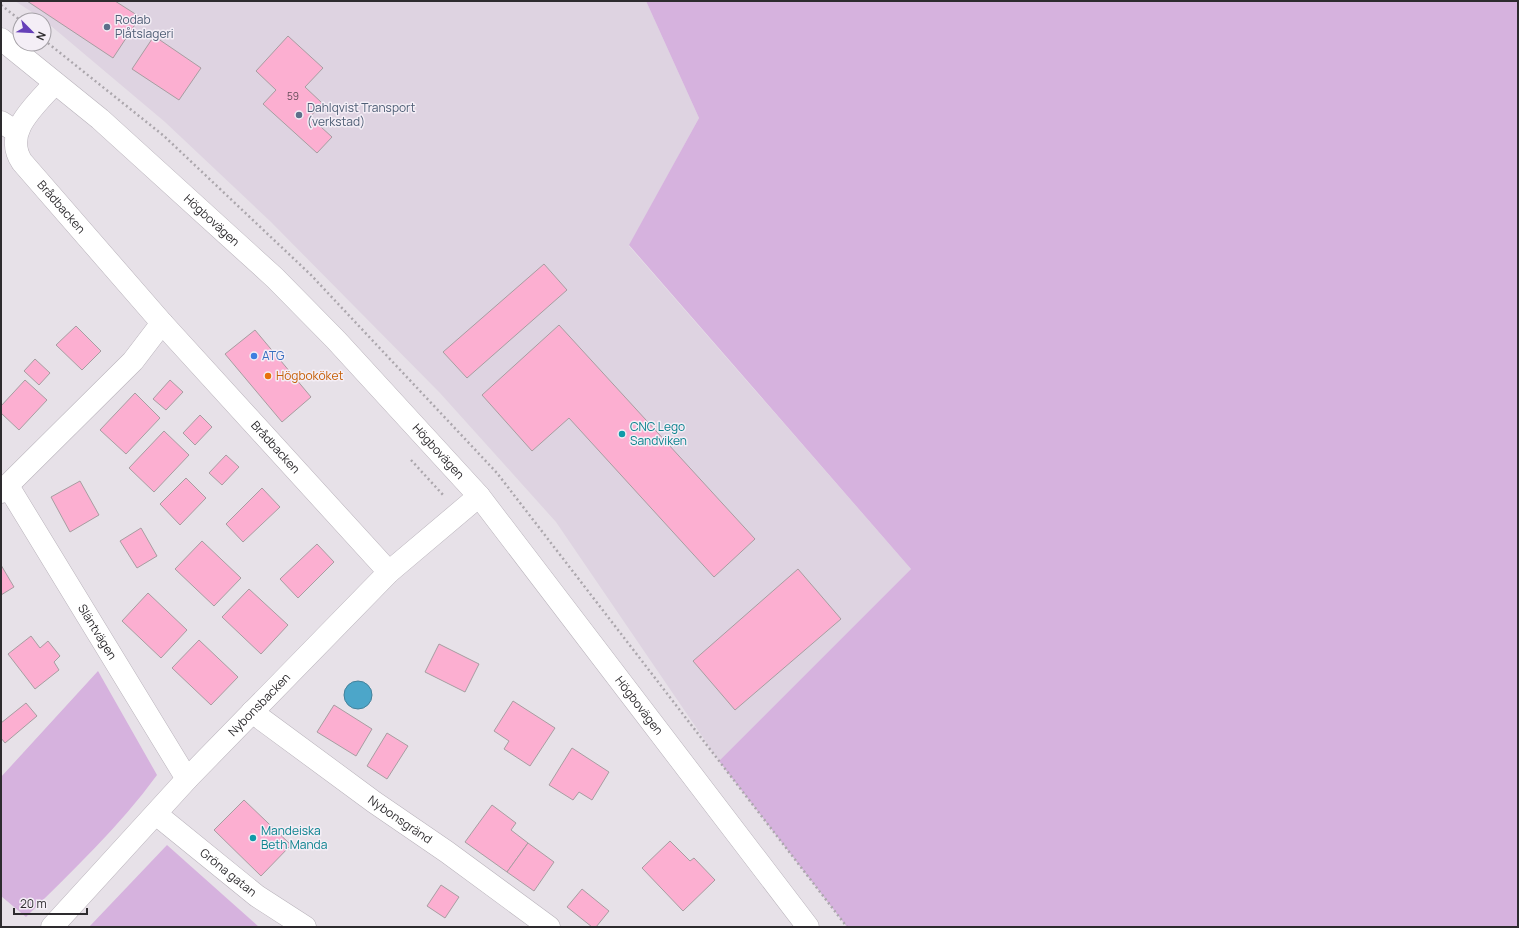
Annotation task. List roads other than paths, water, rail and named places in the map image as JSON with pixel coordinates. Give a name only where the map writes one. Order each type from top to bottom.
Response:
[{"type":"street","name":"Högbovägen","points":[[1,39],[100,119],[275,278],[336,340],[479,496],[808,927]]},
{"type":"street","name":"Brådbacken","points":[[55,83],[22,121],[9,127],[15,143],[16,153],[22,162],[162,323],[389,572]]},
{"type":"street","points":[[4,489],[133,361],[162,323]]},
{"type":"street","name":"Släntvägen","points":[[4,489],[187,779]]},
{"type":"street","name":"Nybonsbacken","points":[[52,927],[187,779],[389,572],[479,496]]},
{"type":"street","name":"Nybonsgränd","points":[[252,712],[374,802],[447,852],[549,927]]},
{"type":"street","name":"Gröna gatan","points":[[156,814],[257,896],[305,927]]},
{"type":"water","points":[[358,681],[368,685],[372,695],[368,705],[358,709],[348,705],[344,695],[348,685]]},
{"type":"place","name":"Rodab Plåtslageri","points":[[107,27]]},
{"type":"place","name":"Dahlqvist Transport (verkstad)","points":[[299,115]]},
{"type":"place","name":"ATG","points":[[254,356]]},
{"type":"place","name":"Högboköket","points":[[268,376]]},
{"type":"place","name":"CNC Lego Sandviken","points":[[622,434]]},
{"type":"place","name":"Mandeiska Beth Manda","points":[[253,838]]}]
